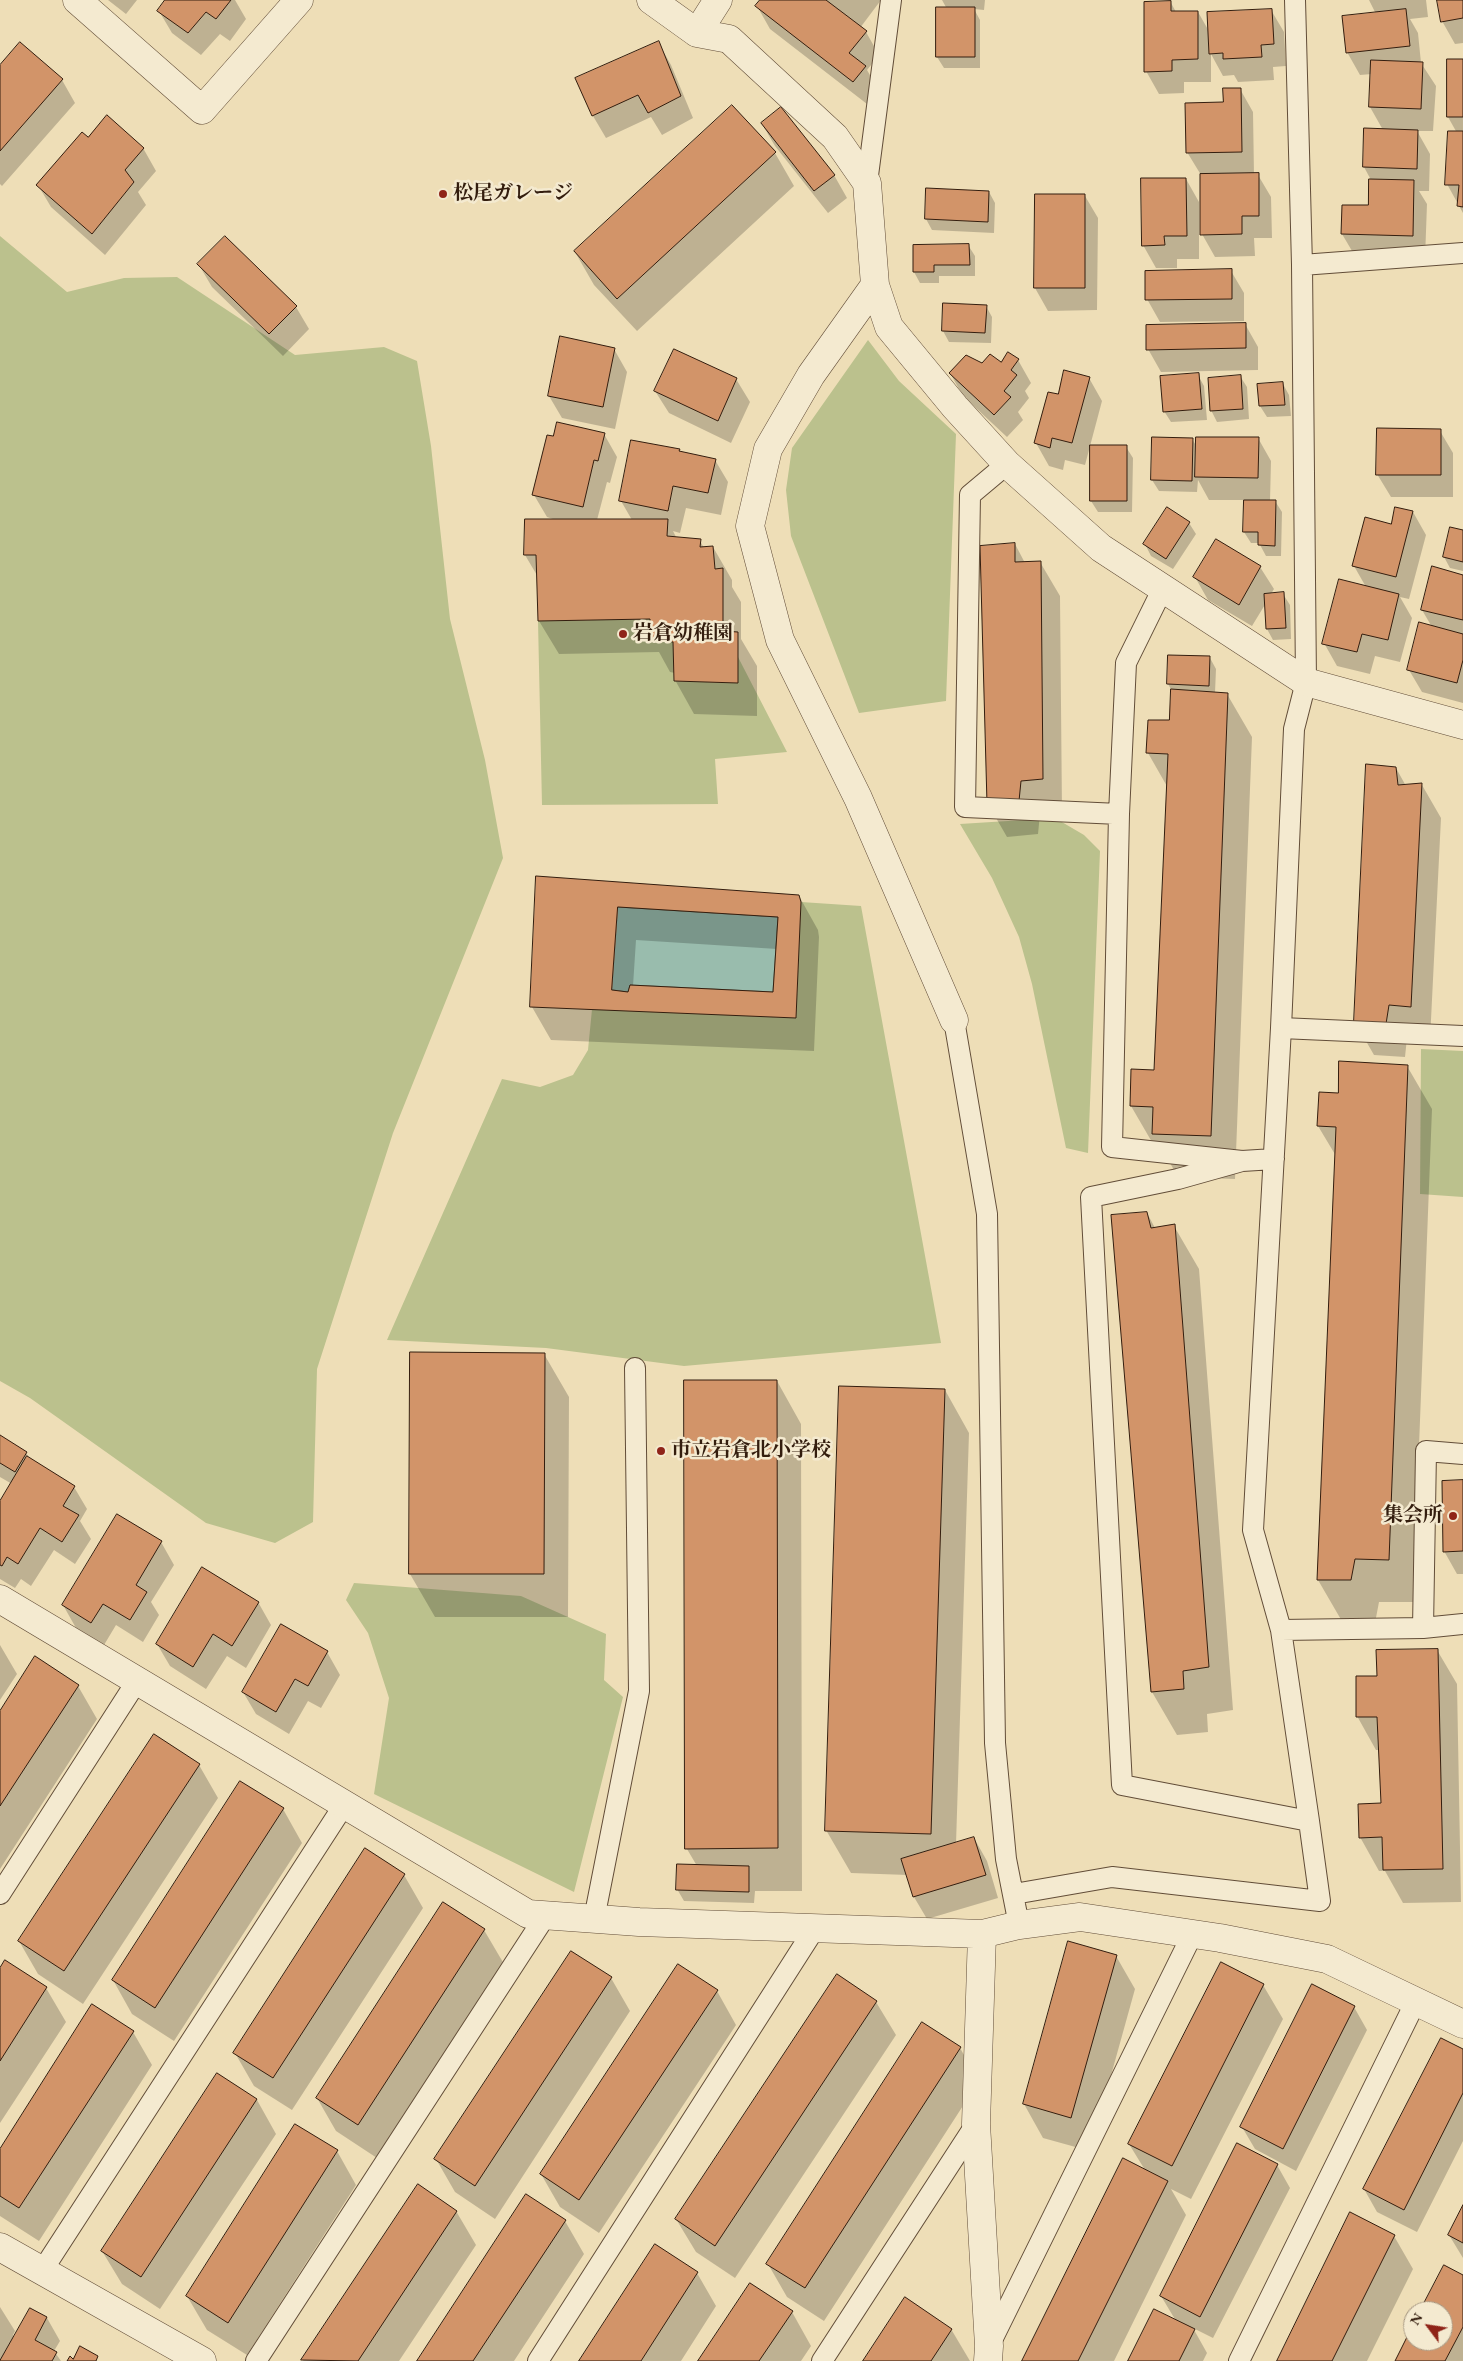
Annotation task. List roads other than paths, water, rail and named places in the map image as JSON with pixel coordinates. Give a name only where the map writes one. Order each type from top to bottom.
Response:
[{"type":"street","points":[[77,0],[202,110],[299,0]]},
{"type":"street","points":[[652,0],[697,33],[729,39],[835,136],[868,183],[875,285],[889,327],[955,407],[1007,464],[1101,548],[1306,682],[1463,725]]},
{"type":"street","points":[[697,33],[718,0]]},
{"type":"street","points":[[875,285],[811,375],[768,449],[750,526],[780,640],[858,798],[954,1020]]},
{"type":"street","points":[[0,1599],[528,1914],[594,1919],[982,1934],[1019,1925],[1080,1917],[1193,1933],[1327,1959],[1463,2024]]},
{"type":"street","points":[[982,1934],[976,2124],[988,2353]]},
{"type":"street","points":[[0,2247],[202,2361]]},
{"type":"lane","points":[[868,183],[891,0]]},
{"type":"lane","points":[[1014,1894],[1112,1876],[1320,1901],[1281,1630],[1253,1530],[1281,1028],[1294,728],[1306,682],[1302,265],[1295,0]]},
{"type":"lane","points":[[1302,265],[1463,252]]},
{"type":"lane","points":[[1007,464],[970,495],[966,807],[1119,814]]},
{"type":"lane","points":[[1163,588],[1126,664],[1119,814],[1112,1147],[1242,1161],[1274,1159]]},
{"type":"lane","points":[[954,1020],[987,1214],[995,1743],[1006,1859],[1019,1925]]},
{"type":"lane","points":[[1281,1028],[1463,1036]]},
{"type":"lane","points":[[1242,1161],[1178,1179],[1091,1197],[1122,1785],[1309,1821]]},
{"type":"lane","points":[[594,1919],[640,1691],[635,1368]]},
{"type":"lane","points":[[1423,1628],[1426,1451],[1463,1454]]},
{"type":"lane","points":[[1281,1630],[1423,1628],[1463,1624]]},
{"type":"lane","points":[[0,1894],[137,1681]]},
{"type":"lane","points":[[42,2271],[344,1805]]},
{"type":"lane","points":[[256,2361],[546,1915]]},
{"type":"lane","points":[[538,2361],[815,1928]]},
{"type":"lane","points":[[988,2353],[1193,1933]]},
{"type":"lane","points":[[1239,2361],[1416,2001]]},
{"type":"lane","points":[[822,2361],[976,2124]]},
{"type":"place","name":"松尾ガレージ","points":[[443,194]]},
{"type":"place","name":"岩倉幼稚園","points":[[623,634]]},
{"type":"place","name":"市立岩倉北小学校","points":[[661,1451]]},
{"type":"place","name":"集会所","points":[[1453,1516]]}]
